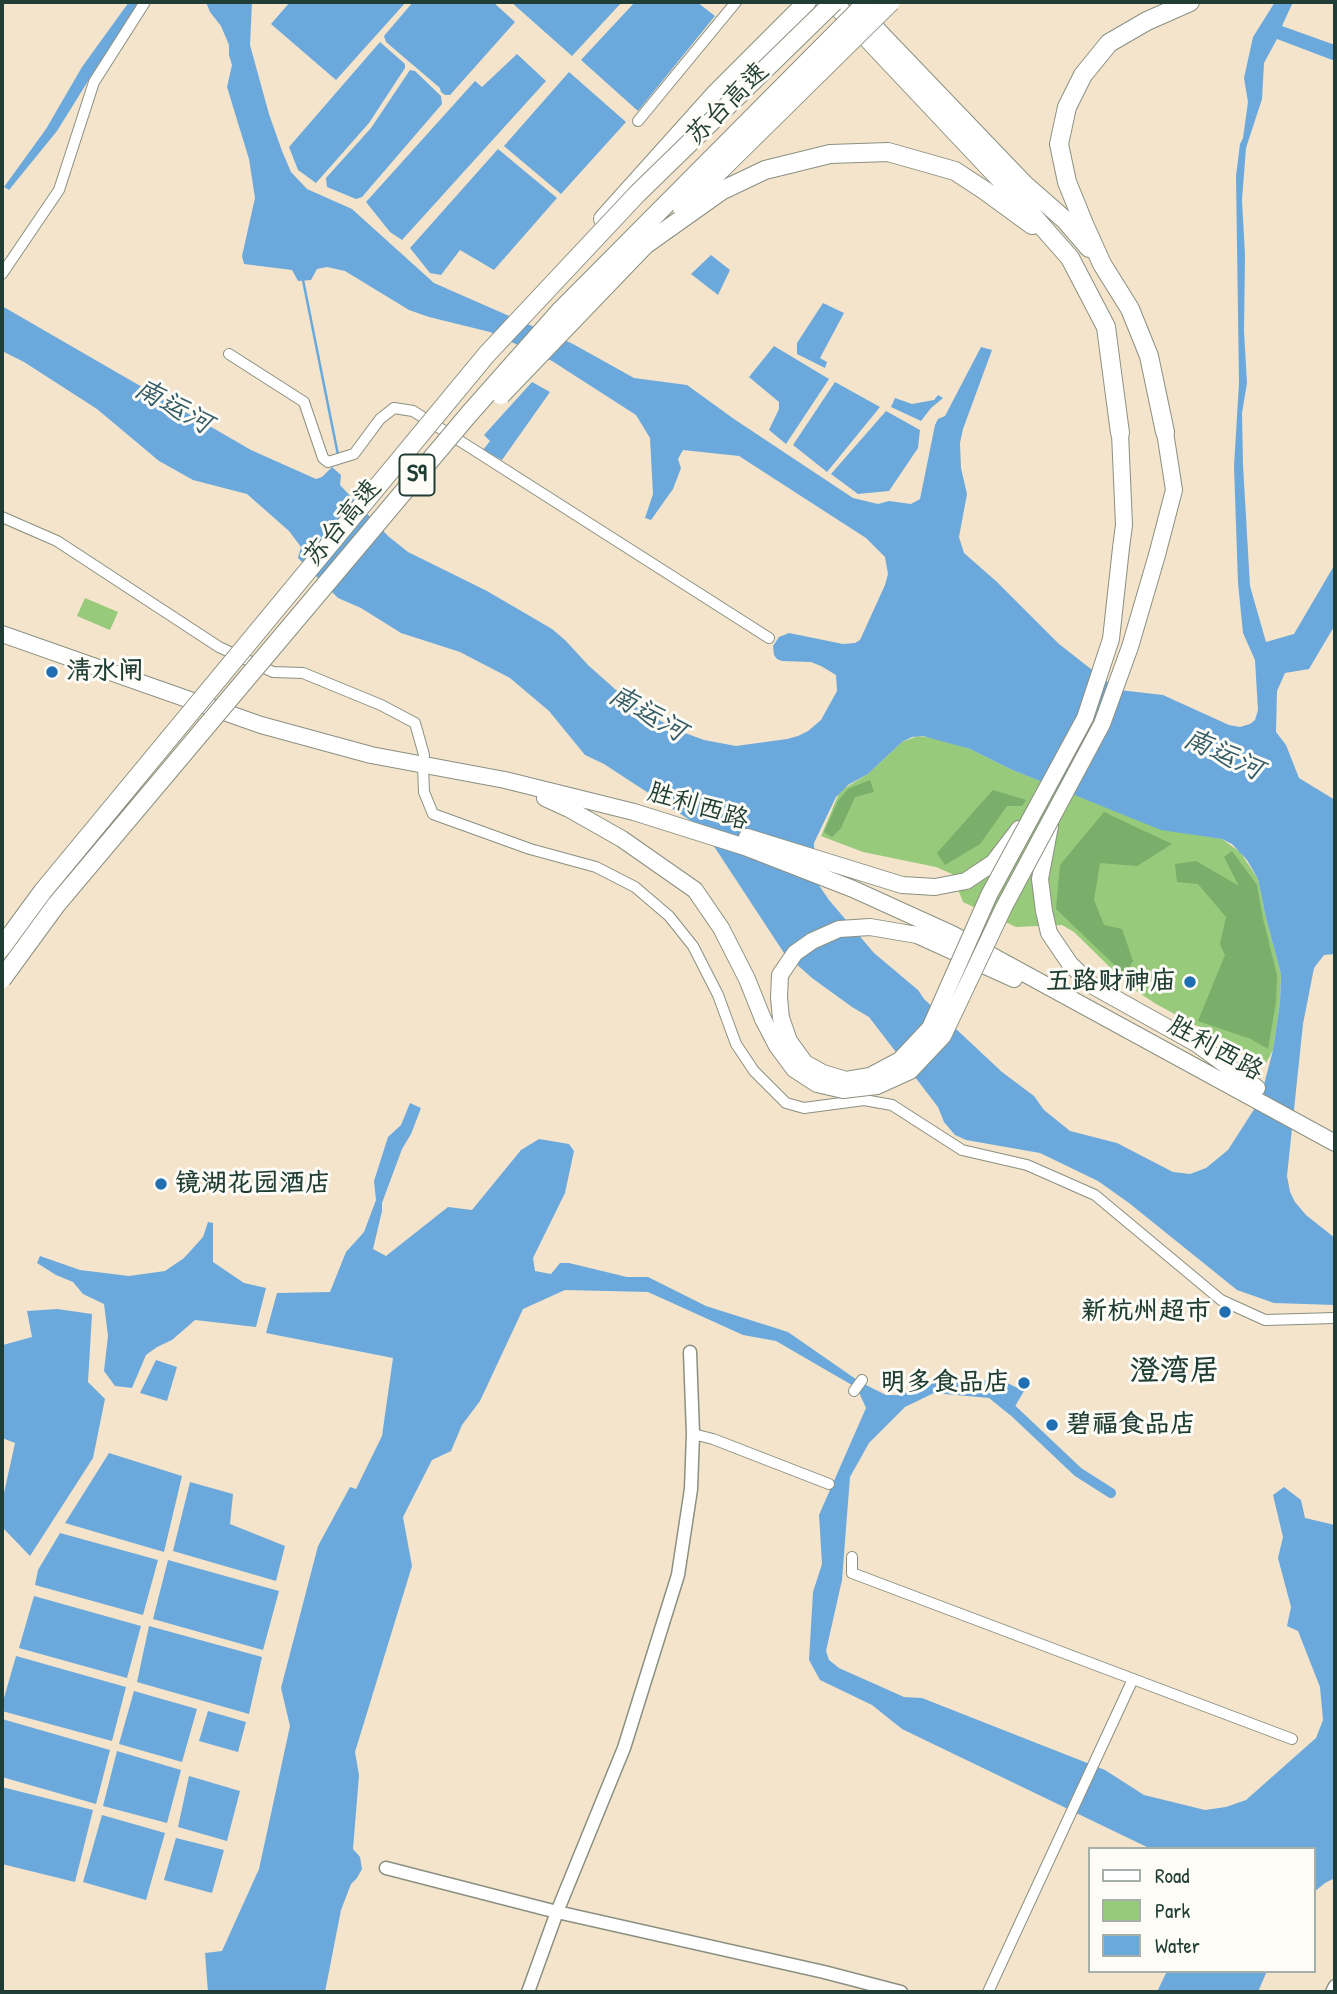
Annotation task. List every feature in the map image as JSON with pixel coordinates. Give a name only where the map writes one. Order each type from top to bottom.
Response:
[{"type":"highway","points":[[487,354],[625,193],[716,93],[807,2]]},
{"type":"highway","points":[[833,2],[1012,192],[1070,258],[1106,327],[1120,433]]},
{"type":"highway","name":"苏台高速","points":[[2,947],[43,891],[487,354],[637,194],[833,2]]},
{"type":"highway","points":[[849,2],[1024,184],[1065,220],[1102,264]]},
{"type":"highway","name":"苏台高速","points":[[2,979],[56,905],[469,414],[561,310],[867,2]]},
{"type":"highway","points":[[372,529],[645,245],[891,2]]},
{"type":"highway","points":[[1165,432],[1149,356],[1129,309],[1102,264],[1067,182],[1059,144],[1066,107],[1083,75],[1109,43],[1147,21],[1190,2]]},
{"type":"highway","points":[[645,245],[721,191],[765,170],[830,154],[888,152],[955,171],[1057,243]]},
{"type":"main road","points":[[505,780],[569,809],[622,839],[695,890],[721,928],[747,979],[763,1019],[777,1046],[794,1069],[817,1084],[843,1090],[877,1086],[910,1070],[943,1036],[1004,906],[1102,724],[1130,647],[1174,490],[1165,432]]},
{"type":"main road","points":[[1120,433],[1124,525],[1111,639],[1084,718],[989,895],[930,1028],[900,1060],[870,1076],[846,1080],[823,1073],[805,1063],[789,1041],[781,1018],[779,998],[780,975],[795,953],[812,941],[839,929],[870,927],[917,935],[1129,1031]]},
{"type":"main road","name":"胜利西路","points":[[2,623],[263,715],[424,760],[634,812],[745,847],[853,888],[952,934],[1129,1031],[1258,1093]]},
{"type":"main road","name":"胜利西路","points":[[2,634],[261,725],[371,755],[507,771],[634,802],[747,837],[858,879],[958,925],[1258,1093],[1296,1115],[1335,1143]]},
{"type":"main road","points":[[747,837],[902,885],[935,887],[966,881],[993,863],[1036,809]]},
{"type":"main road","points":[[1051,819],[1040,879],[1049,933],[1070,964],[1093,986],[1197,1044],[1258,1093]]},
{"type":"main road","name":"胜利西路","points":[[1296,1115],[1335,1131]]},
{"type":"street","points":[[2,274],[59,190],[94,82],[145,2]]},
{"type":"street","points":[[638,121],[736,2]]},
{"type":"street","points":[[229,354],[303,402],[323,458],[328,462],[354,454],[380,419],[394,408],[413,411],[769,638]]},
{"type":"street","points":[[2,517],[57,541],[219,647],[273,672],[303,673],[381,705],[415,723],[424,760],[424,792],[433,814],[530,849],[596,867],[635,887],[668,916],[693,946],[718,995],[736,1044],[754,1072],[786,1102],[804,1108],[864,1100],[892,1105],[962,1150],[1027,1165],[1095,1195],[1221,1300],[1265,1320],[1335,1318]]},
{"type":"street","points":[[528,1992],[557,1912],[624,1748],[678,1575],[691,1489],[693,1434],[690,1352]]},
{"type":"street","points":[[854,1391],[862,1380]]},
{"type":"street","points":[[693,1434],[713,1439],[829,1484]]},
{"type":"street","points":[[852,1557],[852,1573],[1292,1740]]},
{"type":"street","points":[[988,1992],[1133,1679]]},
{"type":"street","points":[[386,1868],[557,1912],[901,1992]]},
{"type":"street","points":[[1332,1992],[1335,1986]]},
{"type":"green space","points":[[85,598],[118,612],[110,630],[77,616]]},
{"type":"green space","points":[[918,736],[970,749],[1010,769],[1161,829],[1222,839],[1240,852],[1258,879],[1281,974],[1273,1050],[1266,1063],[1156,1004],[1129,986],[1074,932],[1062,925],[1016,927],[963,902],[952,874],[936,867],[863,852],[821,836],[840,791],[868,774],[902,742]]},
{"type":"green space","points":[[870,780],[874,792],[855,797],[841,828],[832,837],[824,832],[838,801],[848,789]]},
{"type":"green space","points":[[993,790],[1026,800],[1022,806],[1007,806],[980,844],[945,865],[937,853]]},
{"type":"green space","points":[[1104,812],[1172,844],[1137,866],[1100,863],[1094,900],[1104,925],[1122,929],[1133,961],[1125,975],[1056,909],[1060,865]]},
{"type":"green space","points":[[1232,851],[1257,885],[1277,975],[1276,1002],[1268,1049],[1251,1039],[1198,1021],[1225,955],[1220,944],[1226,917],[1198,884],[1177,882],[1175,864],[1196,861],[1239,886],[1224,857]]},
{"type":"water","points":[[129,2],[144,2],[98,65],[57,131],[9,190],[4,187],[46,129],[82,67]]},
{"type":"water","name":"南运河","points":[[206,2],[252,2],[250,45],[269,114],[291,172],[307,189],[352,209],[434,283],[573,344],[634,378],[687,385],[853,498],[878,504],[889,501],[911,504],[920,499],[935,425],[938,419],[945,416],[981,347],[992,350],[960,443],[961,468],[967,494],[959,537],[964,553],[1059,644],[1114,687],[1119,690],[1163,695],[1229,725],[1240,727],[1255,720],[1258,710],[1255,660],[1243,633],[1238,583],[1234,466],[1239,383],[1236,176],[1248,102],[1244,78],[1253,37],[1275,2],[1293,2],[1282,26],[1335,45],[1335,61],[1277,39],[1264,63],[1262,99],[1246,148],[1242,200],[1247,383],[1242,413],[1250,586],[1266,642],[1294,634],[1335,564],[1335,625],[1309,669],[1285,673],[1277,691],[1276,732],[1286,745],[1299,778],[1335,800],[1335,954],[1324,955],[1314,968],[1303,1024],[1287,1176],[1295,1202],[1306,1215],[1335,1238],[1335,1305],[1274,1303],[1237,1290],[1098,1181],[1040,1153],[966,1140],[955,1135],[944,1122],[938,1107],[869,1017],[812,978],[784,953],[702,828],[604,764],[585,755],[549,711],[510,678],[460,652],[401,633],[361,608],[338,598],[298,558],[301,547],[289,531],[247,494],[193,480],[159,461],[97,409],[2,351],[2,306],[251,450],[316,479],[332,467],[341,475],[340,485],[388,536],[408,552],[487,591],[552,629],[634,706],[677,730],[704,740],[736,746],[798,736],[821,720],[837,691],[836,675],[811,662],[777,659],[773,646],[779,637],[789,633],[843,644],[860,640],[885,585],[888,574],[885,557],[866,538],[739,456],[683,450],[678,459],[681,468],[673,489],[651,520],[645,518],[653,494],[650,438],[636,415],[552,361],[490,332],[409,310],[345,271],[327,267],[317,269],[311,280],[298,281],[292,270],[244,264],[242,256],[255,198],[249,159],[227,87],[232,65],[229,45],[221,26]],"holes":[[[923,736],[970,749],[1010,769],[1161,830],[1222,839],[1232,844],[1247,860],[1258,879],[1281,974],[1273,1050],[1260,1100],[1228,1150],[1206,1168],[1190,1174],[1173,1172],[1117,1143],[1070,1131],[1044,1110],[1034,1096],[1002,1072],[924,999],[918,990],[874,953],[816,881],[814,843],[836,797],[848,785],[868,774],[902,742],[912,737]]]},
{"type":"water","points":[[290,2],[406,2],[336,80],[271,24]]},
{"type":"water","points":[[413,2],[493,2],[515,22],[450,95],[445,95],[386,42],[384,36]]},
{"type":"water","points":[[511,2],[622,2],[572,56]]},
{"type":"water","points":[[635,2],[697,2],[715,16],[638,111],[581,60]]},
{"type":"water","points":[[380,42],[405,64],[405,68],[369,123],[316,183],[298,170],[289,147]]},
{"type":"water","points":[[517,54],[546,81],[402,240],[390,232],[366,202],[475,81],[482,87]]},
{"type":"water","points":[[410,70],[415,71],[441,96],[442,104],[362,197],[356,199],[327,187],[326,178],[371,128]]},
{"type":"water","points":[[569,72],[626,122],[561,194],[504,146]]},
{"type":"water","points":[[498,149],[557,198],[494,270],[460,250],[441,275],[430,273],[410,248]]},
{"type":"water","points":[[711,255],[730,270],[718,295],[691,274]]},
{"type":"water","points":[[823,303],[844,313],[820,358],[827,362],[825,368],[797,354],[797,343]]},
{"type":"water","points":[[774,346],[829,379],[786,444],[769,430],[779,409],[779,402],[749,377]]},
{"type":"water","points":[[532,382],[550,392],[502,460],[483,450],[490,441],[484,435]]},
{"type":"water","points":[[835,382],[880,407],[827,472],[793,445]]},
{"type":"water","points":[[938,395],[943,398],[921,421],[891,407],[895,398],[912,404],[934,400]]},
{"type":"water","points":[[886,411],[920,430],[918,448],[889,491],[858,494],[831,474]]},
{"type":"water","points":[[410,1103],[421,1108],[382,1203],[373,1249],[386,1256],[448,1207],[472,1210],[521,1150],[539,1139],[569,1144],[574,1151],[565,1193],[533,1258],[535,1271],[551,1274],[560,1263],[569,1263],[627,1277],[648,1277],[706,1306],[788,1332],[860,1382],[886,1395],[898,1395],[938,1379],[970,1383],[988,1380],[1005,1382],[1024,1391],[1010,1415],[989,1398],[934,1393],[905,1407],[869,1443],[850,1477],[842,1580],[826,1651],[829,1660],[839,1668],[904,1697],[922,1698],[1105,1770],[1144,1795],[1205,1810],[1246,1800],[1316,1738],[1323,1720],[1320,1687],[1298,1631],[1287,1626],[1291,1607],[1278,1558],[1283,1537],[1273,1495],[1284,1487],[1301,1500],[1305,1518],[1335,1525],[1335,1878],[1316,1890],[1316,1847],[1147,1847],[902,1729],[872,1705],[820,1680],[809,1660],[813,1592],[822,1564],[819,1515],[866,1408],[857,1388],[776,1341],[743,1335],[648,1292],[565,1290],[523,1309],[480,1401],[462,1425],[451,1451],[432,1460],[403,1517],[412,1566],[355,1752],[359,1775],[353,1849],[360,1857],[362,1869],[351,1884],[341,1910],[325,1992],[208,1992],[205,1953],[222,1951],[259,1869],[290,1726],[281,1688],[318,1546],[350,1487],[356,1489],[382,1436],[393,1358],[266,1333],[277,1293],[330,1292],[346,1252],[364,1232],[376,1200],[374,1181],[388,1137],[401,1125]]},
{"type":"water","points":[[208,1222],[213,1223],[213,1262],[244,1283],[266,1288],[256,1327],[195,1320],[172,1340],[146,1355],[132,1388],[115,1386],[104,1371],[108,1336],[104,1304],[83,1294],[73,1282],[37,1263],[40,1256],[80,1270],[129,1276],[165,1271],[184,1258],[203,1237]]},
{"type":"water","points":[[57,1309],[92,1314],[88,1382],[105,1399],[93,1458],[30,1556],[2,1527],[2,1502],[15,1443],[2,1438],[2,1347],[32,1337],[27,1311]]},
{"type":"water","points":[[156,1360],[177,1367],[167,1401],[140,1393]]},
{"type":"water","points":[[109,1453],[182,1476],[164,1552],[65,1523]]},
{"type":"water","points":[[190,1482],[233,1494],[230,1524],[285,1546],[276,1581],[173,1551]]},
{"type":"water","points":[[60,1533],[158,1560],[143,1615],[35,1585],[38,1570]]},
{"type":"water","points":[[168,1560],[279,1591],[263,1650],[153,1619]]},
{"type":"water","points":[[34,1596],[141,1626],[127,1678],[19,1648]]},
{"type":"water","points":[[149,1626],[262,1657],[249,1714],[137,1682]]},
{"type":"water","points":[[16,1656],[126,1687],[112,1741],[2,1711]]},
{"type":"water","points":[[134,1691],[197,1709],[182,1762],[119,1744]]},
{"type":"water","points":[[208,1711],[246,1722],[238,1752],[199,1741]]},
{"type":"water","points":[[2,1719],[110,1750],[96,1804],[2,1777]]},
{"type":"water","points":[[117,1751],[181,1770],[167,1823],[103,1806]]},
{"type":"water","points":[[189,1776],[240,1791],[227,1841],[178,1827]]},
{"type":"water","points":[[2,1787],[93,1810],[75,1882],[2,1864]]},
{"type":"water","points":[[102,1815],[165,1833],[146,1900],[83,1882]]},
{"type":"water","points":[[176,1838],[224,1850],[212,1893],[164,1880]]},
{"type":"water","points":[[1166,1973],[1266,1973],[1258,1992],[1157,1992]]},
{"type":"waterway","points":[[303,280],[338,455]]},
{"type":"waterway","points":[[1005,1403],[1078,1472],[1111,1493]]},
{"type":"place","name":"清水闸","points":[[52,672]]},
{"type":"place","name":"五路财神庙","points":[[1190,982]]},
{"type":"place","name":"镜湖花园酒店","points":[[161,1184]]},
{"type":"place","name":"新杭州超市","points":[[1225,1312]]},
{"type":"place","name":"明多食品店","points":[[1024,1383]]},
{"type":"place","name":"碧福食品店","points":[[1052,1425]]},
{"type":"district","name":"澄湾居","points":[[1175,1372]]}]
